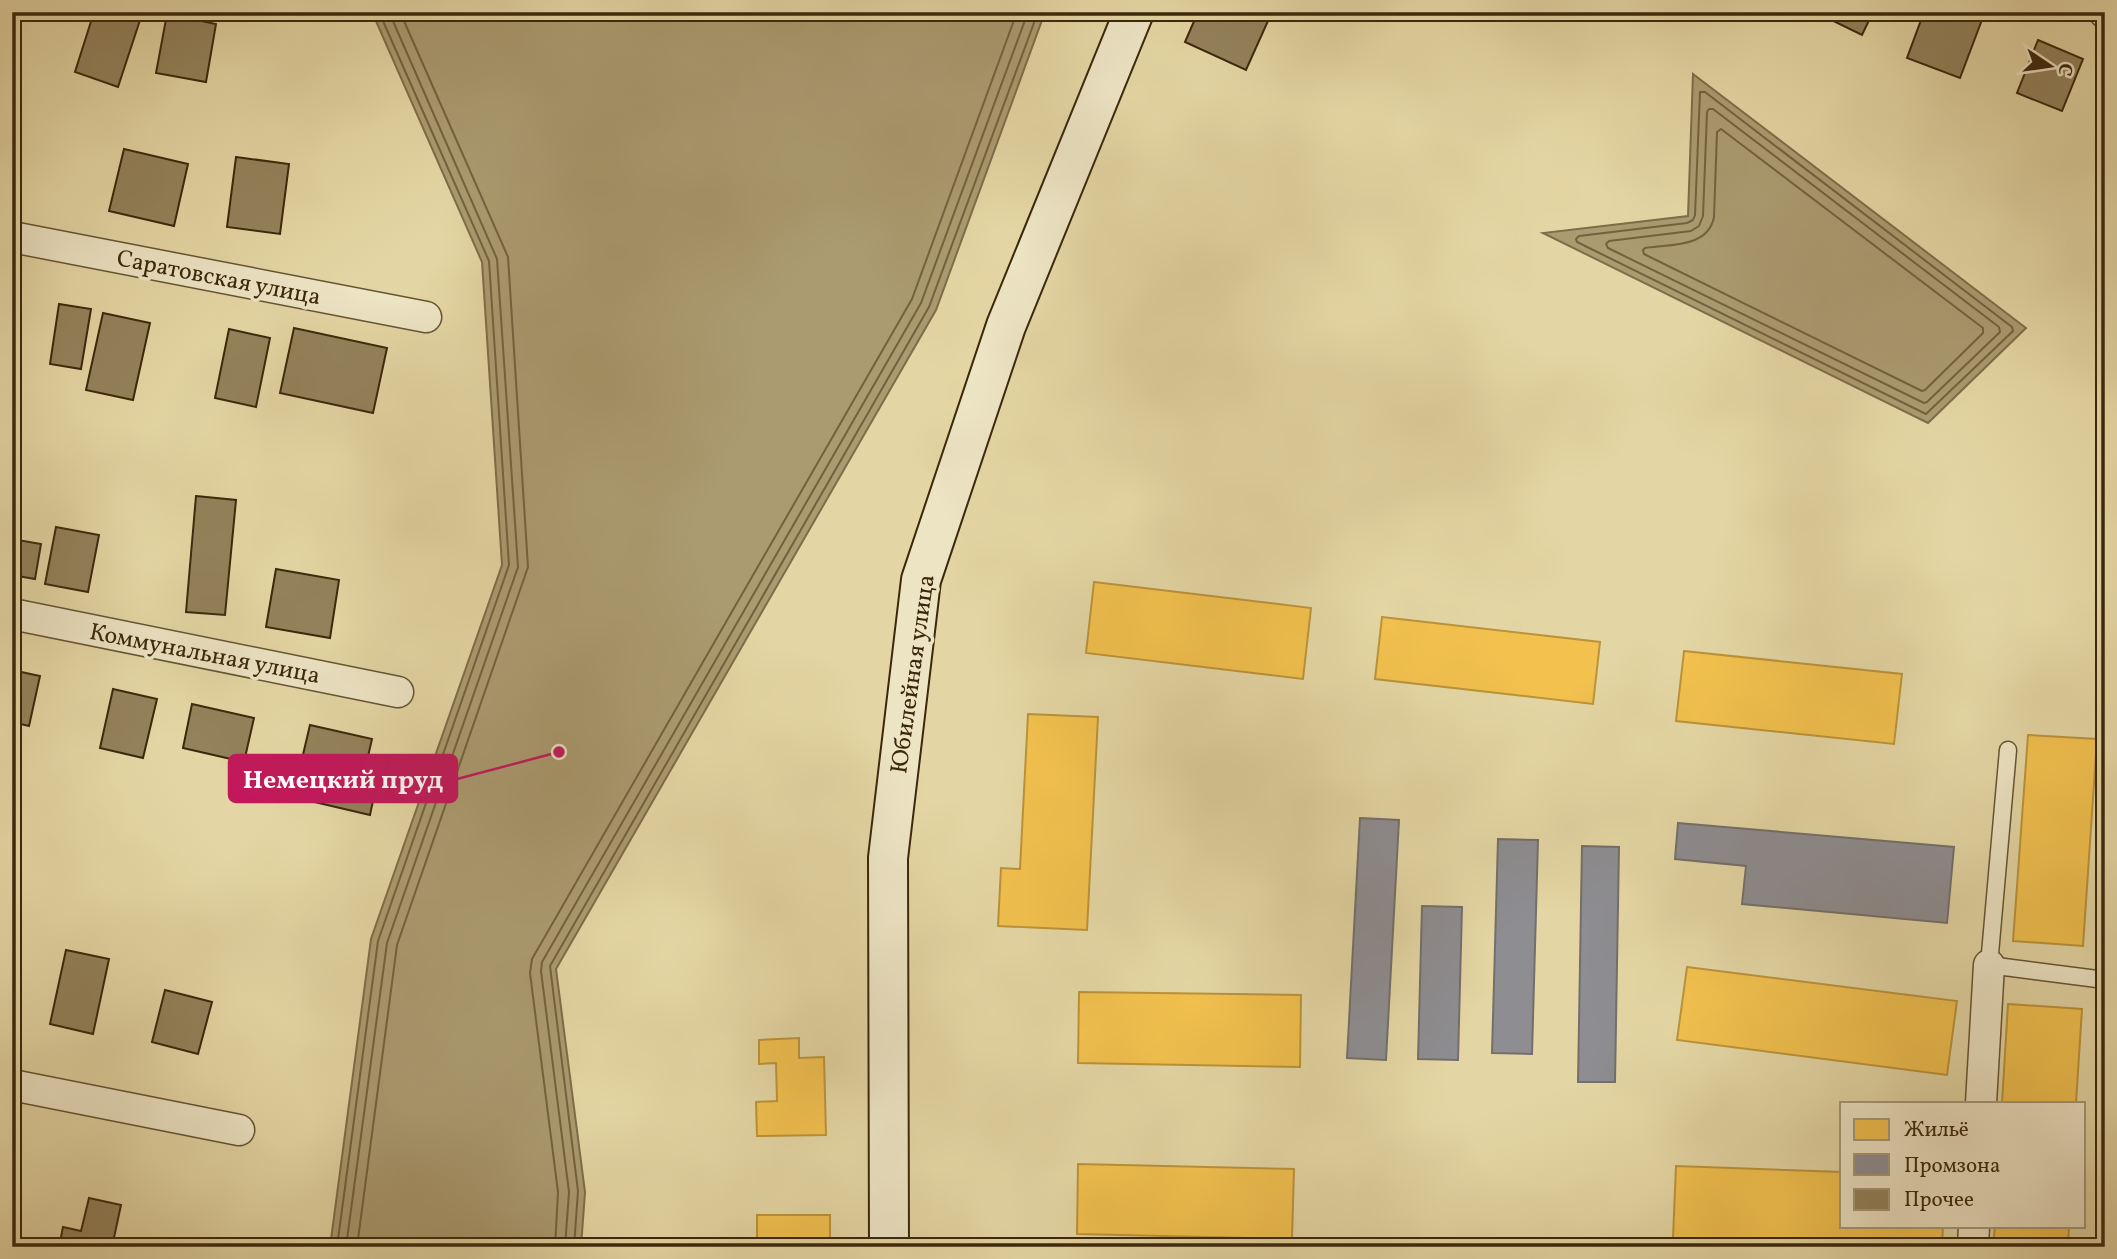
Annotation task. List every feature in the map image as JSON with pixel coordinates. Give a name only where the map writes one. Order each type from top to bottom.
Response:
[{"type":"street","name":"Юбилейная улица","points":[[889,1247],[888,858],[921,580],[1006,326],[1134,12]]},
{"type":"street","name":"Саратовская улица","points":[[12,237],[426,317]]},
{"type":"street","name":"Коммунальная улица","points":[[12,614],[398,692]]},
{"type":"street","points":[[1981,1102],[1989,965]]},
{"type":"street","points":[[12,1085],[239,1130]]},
{"type":"street","points":[[1973,1247],[1974,1228]]},
{"type":"lane","points":[[2008,750],[1989,965],[2105,979]]},
{"type":"water","points":[[372,12],[1045,12],[936,310],[556,969],[585,1192],[581,1247],[330,1247],[371,939],[502,565],[482,262]]},
{"type":"water","points":[[1693,74],[2026,328],[1928,423],[1543,233],[1688,216]]},
{"type":"building: Жильё","points":[[1094,582],[1311,608],[1303,679],[1086,653]]},
{"type":"building: Жильё","points":[[1382,617],[1600,642],[1593,704],[1375,679]]},
{"type":"building: Жильё","points":[[1684,651],[1902,674],[1894,744],[1676,721]]},
{"type":"building: Жильё","points":[[1028,714],[1098,717],[1087,930],[998,926],[1001,868],[1020,869]]},
{"type":"building: Жильё","points":[[2028,735],[2097,739],[2083,946],[2013,941]]},
{"type":"building: Жильё","points":[[1687,967],[1957,1001],[1947,1075],[1677,1040]]},
{"type":"building: Жильё","points":[[1079,992],[1301,995],[1300,1067],[1078,1063]]},
{"type":"building: Жильё","points":[[2008,1004],[2082,1009],[2076,1102],[2002,1102]]},
{"type":"building: Жильё","points":[[799,1038],[799,1058],[824,1057],[826,1135],[757,1136],[756,1102],[777,1101],[776,1063],[759,1064],[759,1040]]},
{"type":"building: Жильё","points":[[1078,1164],[1294,1169],[1292,1239],[1077,1234]]},
{"type":"building: Жильё","points":[[1676,1166],[1840,1172],[1840,1228],[1943,1228],[1942,1247],[1673,1238]]},
{"type":"building: Жильё","points":[[757,1215],[830,1215],[830,1247],[757,1247]]},
{"type":"building: Жильё","points":[[1995,1228],[2069,1228],[2068,1247],[1993,1247]]},
{"type":"building: Промзона","points":[[1360,818],[1399,820],[1386,1060],[1347,1058]]},
{"type":"building: Промзона","points":[[1678,823],[1954,847],[1947,923],[1742,904],[1746,866],[1675,859]]},
{"type":"building: Промзона","points":[[1498,839],[1538,840],[1532,1054],[1492,1053]]},
{"type":"building: Промзона","points":[[1582,846],[1619,847],[1615,1082],[1578,1082]]},
{"type":"building: Промзона","points":[[1422,906],[1462,907],[1458,1060],[1418,1059]]},
{"type":"building: Прочее","points":[[94,12],[128,12],[141,17],[118,87],[75,72]]},
{"type":"building: Прочее","points":[[1198,12],[1272,12],[1246,70],[1185,42]]},
{"type":"building: Прочее","points":[[1815,12],[1873,12],[1862,35]]},
{"type":"building: Прочее","points":[[1924,12],[1969,12],[1983,17],[1960,78],[1907,58]]},
{"type":"building: Прочее","points":[[167,14],[216,24],[206,82],[156,73]]},
{"type":"building: Прочее","points":[[2038,40],[2083,59],[2062,111],[2017,93]]},
{"type":"building: Прочее","points":[[124,149],[188,164],[174,226],[109,211]]},
{"type":"building: Прочее","points":[[236,157],[289,164],[280,234],[227,227]]},
{"type":"building: Прочее","points":[[59,304],[91,309],[81,369],[50,364]]},
{"type":"building: Прочее","points":[[103,313],[150,323],[133,400],[86,390]]},
{"type":"building: Прочее","points":[[294,328],[387,348],[373,413],[280,393]]},
{"type":"building: Прочее","points":[[229,329],[270,338],[256,407],[215,398]]},
{"type":"building: Прочее","points":[[196,496],[236,500],[225,615],[186,612]]},
{"type":"building: Прочее","points":[[56,527],[99,535],[88,592],[45,584]]},
{"type":"building: Прочее","points":[[12,539],[41,544],[35,579],[12,575]]},
{"type":"building: Прочее","points":[[276,569],[339,580],[330,638],[266,627]]},
{"type":"building: Прочее","points":[[12,670],[40,676],[29,726],[12,722]]},
{"type":"building: Прочее","points":[[113,689],[157,699],[143,758],[100,748]]},
{"type":"building: Прочее","points":[[192,704],[254,718],[244,762],[183,748]]},
{"type":"building: Прочее","points":[[310,725],[372,739],[364,774],[378,777],[370,815],[293,797]]},
{"type":"building: Прочее","points":[[66,950],[109,959],[93,1034],[50,1024]]},
{"type":"building: Прочее","points":[[165,990],[212,1002],[198,1054],[152,1042]]},
{"type":"building: Прочее","points":[[89,1198],[121,1205],[112,1247],[59,1247],[63,1227],[81,1231]]},
{"type":"building: Прочее","points":[[1398,1241],[1467,1241],[1467,1247],[1398,1247]]},
{"type":"place","name":"Немецкий пруд","points":[[559,752]]}]
